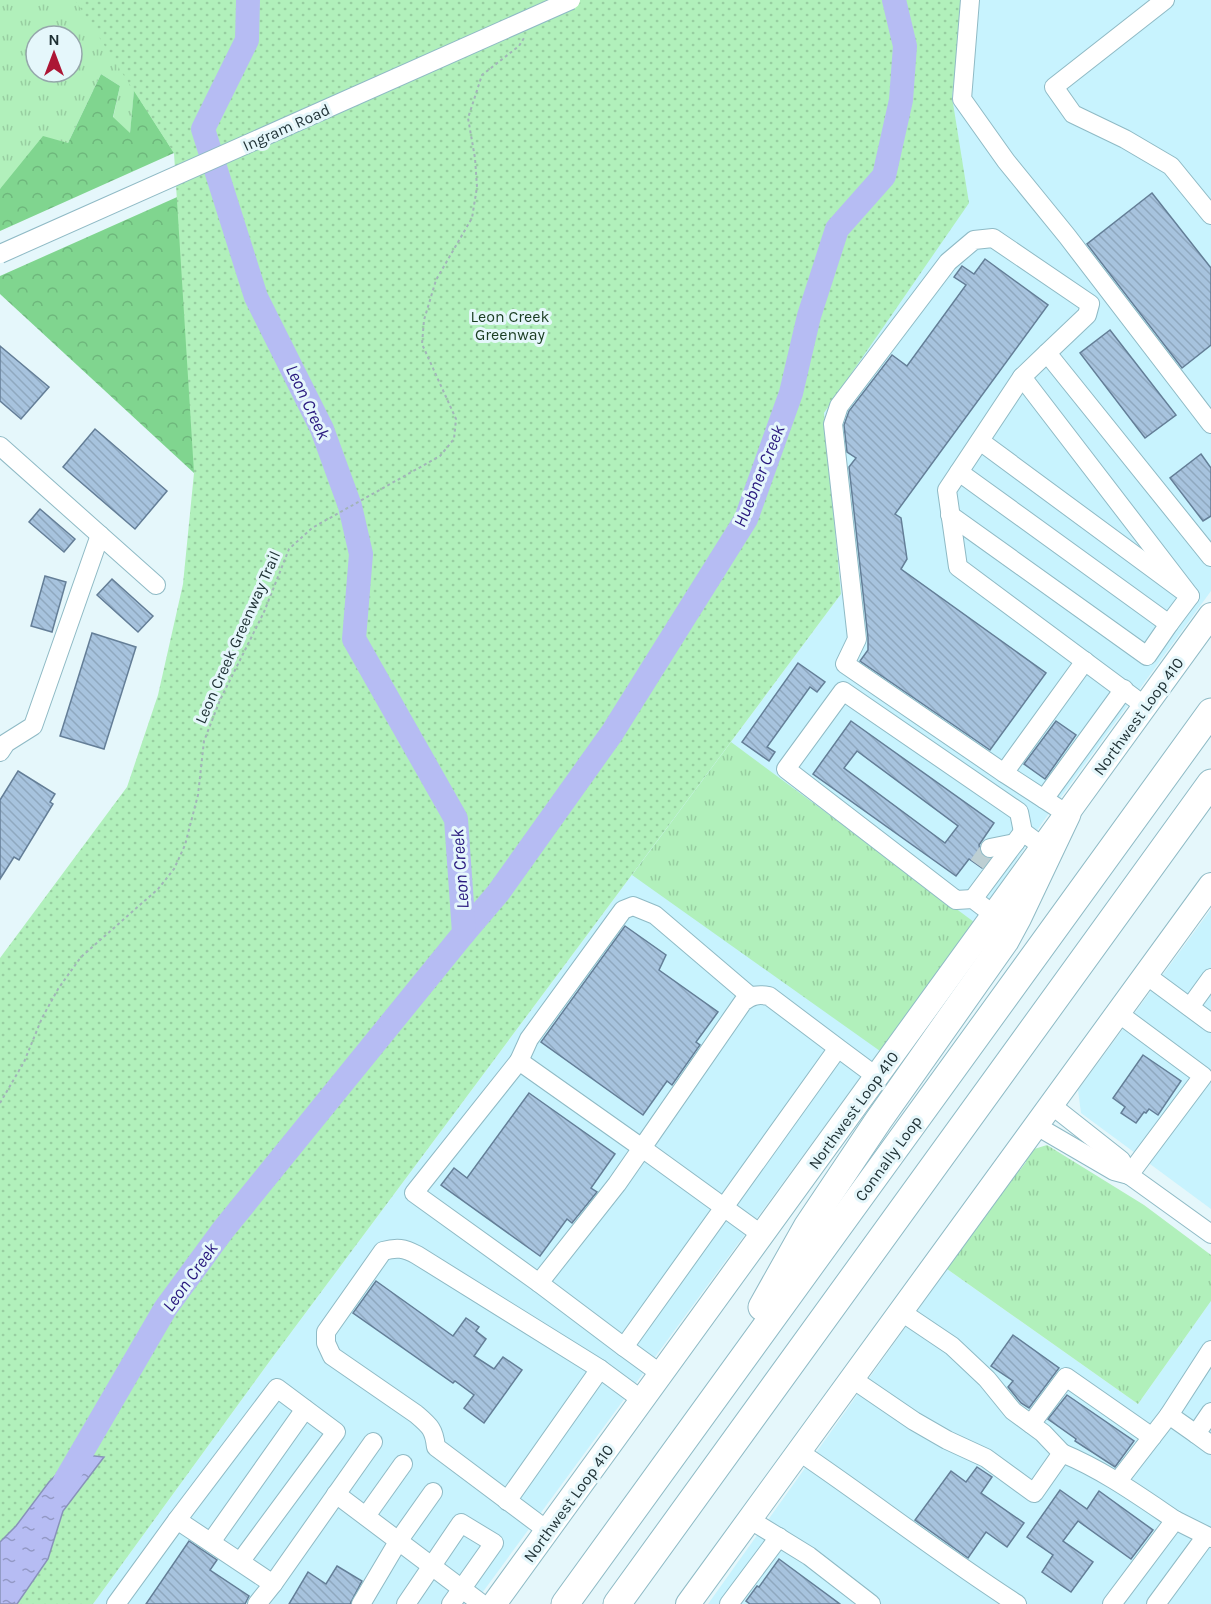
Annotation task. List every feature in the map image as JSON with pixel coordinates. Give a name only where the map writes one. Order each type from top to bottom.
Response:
[{"type":"highway","name":"Connally Loop","points":[[565,1604],[1211,712]]},
{"type":"highway","points":[[617,1604],[1211,783]]},
{"type":"highway","points":[[693,1427],[807,1227],[878,1121],[1005,941],[1067,814]]},
{"type":"main road","name":"Northwest Loop 410","points":[[494,1604],[1211,615]]},
{"type":"main road","points":[[687,1604],[1211,885]]},
{"type":"street","name":"Ingram Road","points":[[0,254],[571,0]]},
{"type":"street","points":[[970,0],[962,99],[1006,161],[1067,236],[1211,424]]},
{"type":"street","points":[[1165,0],[1054,87],[1073,114],[1125,139],[1171,166],[1211,215]]},
{"type":"street","points":[[1067,814],[845,664],[856,639],[834,424],[839,406],[948,262],[974,240],[993,238],[1090,304],[1087,315],[1022,377],[947,490],[958,567],[1145,706]]},
{"type":"street","points":[[1047,353],[1211,557]]},
{"type":"street","points":[[1022,377],[1190,596]]},
{"type":"street","points":[[980,441],[1190,596]]},
{"type":"street","points":[[0,446],[156,585]]},
{"type":"street","points":[[959,472],[1169,624]]},
{"type":"street","points":[[950,515],[1147,656],[1190,596]]},
{"type":"street","points":[[2,741],[33,726],[100,535]]},
{"type":"street","points":[[1004,773],[1085,661]]},
{"type":"street","points":[[1044,799],[1124,689]]},
{"type":"street","points":[[843,691],[1019,812],[1019,837],[976,894],[956,900],[786,769],[843,691]]},
{"type":"street","points":[[990,848],[1019,837],[1043,847]]},
{"type":"street","points":[[978,865],[976,894],[994,915]]},
{"type":"street","points":[[661,1374],[414,1193],[519,1061],[529,1039],[623,910],[633,906],[655,915],[750,996]]},
{"type":"street","points":[[1146,975],[1211,1023]]},
{"type":"street","points":[[1190,1007],[1211,978]]},
{"type":"street","points":[[539,1283],[617,1184],[743,1002],[750,996],[759,994],[769,996],[877,1077]]},
{"type":"street","points":[[1118,1013],[1203,1076],[1129,1174]]},
{"type":"street","points":[[624,1347],[838,1048]]},
{"type":"street","points":[[519,1061],[762,1235]]},
{"type":"street","points":[[1050,1104],[1120,1160],[1129,1174],[1211,1234]]},
{"type":"street","points":[[1035,1125],[1114,1171],[1129,1174]]},
{"type":"street","points":[[548,1531],[436,1447],[435,1433],[416,1414],[332,1356],[326,1343],[326,1332],[383,1251],[403,1248],[417,1255],[600,1369],[642,1400]]},
{"type":"street","points":[[900,1311],[952,1346],[987,1379],[1013,1411],[1031,1424],[1062,1453],[1118,1481],[1175,1520],[1209,1537],[1156,1604]]},
{"type":"street","points":[[1118,1481],[1169,1415],[1211,1350]]},
{"type":"street","points":[[507,1501],[600,1369]]},
{"type":"street","points":[[1031,1424],[1066,1377],[1152,1437]]},
{"type":"street","points":[[851,1378],[914,1421],[947,1440],[986,1458],[1034,1493],[1062,1453]]},
{"type":"street","points":[[116,1604],[277,1388],[336,1432],[240,1562]]},
{"type":"street","points":[[211,1542],[305,1409]]},
{"type":"street","points":[[1169,1415],[1203,1440],[1211,1412]]},
{"type":"street","points":[[257,1604],[373,1442]]},
{"type":"street","points":[[798,1451],[880,1507],[967,1572],[1017,1604]]},
{"type":"street","points":[[366,1516],[403,1464]]},
{"type":"street","points":[[361,1604],[399,1540],[433,1492]]},
{"type":"street","points":[[336,1494],[399,1540],[432,1568],[457,1597],[482,1604]]},
{"type":"street","points":[[749,1519],[809,1556],[871,1604]]},
{"type":"street","points":[[177,1520],[273,1584]]},
{"type":"street","points":[[1112,1604],[1175,1520]]},
{"type":"street","points":[[406,1604],[461,1523],[494,1543],[457,1597]]},
{"type":"street","points":[[729,1604],[779,1537]]},
{"type":"path","name":"Leon Creek Greenway Trail","points":[[0,1103],[24,1062],[42,1018],[58,989],[81,957],[158,889],[174,869],[185,844],[198,795],[204,741],[220,700],[264,612],[289,549],[312,528],[440,456],[453,438],[456,419],[422,344],[424,320],[436,280],[472,218],[477,187],[468,118],[482,75],[519,46],[525,36]]},
{"type":"shaded area","points":[[964,0],[1211,0],[1211,591],[1045,819],[974,922],[474,1604],[93,1604],[272,1358],[841,594],[824,413],[891,313],[952,97]]},
{"type":"shaded area","points":[[1211,909],[1211,1209],[1081,1113],[1078,1090]]},
{"type":"shaded area","points":[[947,1269],[1138,1404],[1211,1301],[1211,1604],[708,1604]]},
{"type":"green space","points":[[0,0],[143,0],[174,153],[134,91],[130,134],[113,118],[120,86],[101,74],[68,143],[0,189]]},
{"type":"green space","name":"Leon Creek Greenway","points":[[75,0],[964,0],[952,97],[969,203],[824,413],[841,594],[272,1358],[93,1604],[0,1604],[0,958],[127,787],[158,695],[183,584],[194,473],[174,153]]},
{"type":"green space","points":[[101,74],[120,86],[113,117],[130,133],[134,90],[174,153],[0,231],[0,189],[43,136],[68,143]]},
{"type":"green space","points":[[231,173],[194,473],[0,294],[0,276]]},
{"type":"green space","points":[[731,742],[974,922],[880,1051],[632,875]]},
{"type":"green space","points":[[1047,1145],[1144,1205],[1211,1255],[1211,1301],[1138,1404],[947,1269],[1017,1168],[1020,1170],[1026,1162],[1023,1160],[1031,1150]]},
{"type":"water","points":[[77,1454],[104,1457],[63,1511],[48,1559],[17,1604],[0,1604],[0,1542],[16,1526],[49,1482]]},
{"type":"building","points":[[1152,193],[1211,268],[1211,345],[1182,368],[1087,244]]},
{"type":"building","points":[[985,259],[1048,305],[895,514],[901,518],[907,559],[901,569],[1046,673],[990,750],[860,661],[868,650],[868,638],[849,467],[856,458],[847,452],[844,425],[849,411],[892,355],[907,366],[966,285],[954,277],[962,266],[974,274]]},
{"type":"building","points":[[1110,330],[1176,415],[1145,438],[1080,353]]},
{"type":"building","points":[[0,346],[49,387],[21,419],[0,401]]},
{"type":"building","points":[[95,429],[167,491],[135,529],[63,467]]},
{"type":"building","points":[[1201,454],[1211,468],[1211,516],[1203,521],[1170,478]]},
{"type":"building","points":[[40,509],[75,539],[64,552],[29,522]]},
{"type":"building","points":[[45,576],[66,582],[52,632],[31,626]]},
{"type":"building","points":[[112,579],[153,616],[138,632],[97,595]]},
{"type":"building","points":[[92,633],[136,647],[104,749],[60,736]]},
{"type":"building","points":[[798,663],[825,682],[817,692],[810,687],[767,747],[775,752],[769,761],[742,742]]},
{"type":"building","points":[[851,721],[994,823],[979,845],[981,855],[989,859],[982,868],[969,859],[956,876],[813,774]],"holes":[[[857,751],[958,826],[945,843],[844,768]]]},
{"type":"building","points":[[1056,721],[1076,735],[1045,779],[1024,764]]},
{"type":"building","points":[[18,771],[55,794],[50,802],[53,804],[19,860],[14,857],[0,879],[0,800]]},
{"type":"building","points":[[625,926],[666,955],[659,970],[718,1012],[696,1042],[700,1045],[672,1085],[667,1081],[643,1115],[541,1042]]},
{"type":"building","points":[[1143,1055],[1181,1081],[1158,1115],[1149,1109],[1136,1123],[1121,1113],[1125,1107],[1113,1098]]},
{"type":"building","points":[[529,1093],[615,1154],[591,1188],[597,1192],[572,1223],[567,1219],[540,1256],[441,1185],[454,1168],[467,1178]]},
{"type":"building","points":[[376,1281],[453,1336],[466,1318],[479,1327],[476,1331],[486,1339],[474,1356],[494,1369],[503,1357],[522,1370],[484,1423],[464,1408],[474,1395],[455,1381],[453,1383],[353,1313]]},
{"type":"building","points":[[1013,1335],[1059,1368],[1029,1408],[1021,1403],[1008,1387],[1013,1381],[991,1366]]},
{"type":"building","points":[[1067,1395],[1134,1441],[1115,1467],[1075,1441],[1076,1439],[1048,1419]]},
{"type":"building","points":[[977,1467],[992,1477],[981,1493],[1024,1523],[1007,1547],[986,1532],[968,1558],[915,1520],[951,1471],[966,1482]]},
{"type":"building","points":[[1060,1490],[1087,1509],[1099,1491],[1153,1530],[1131,1559],[1078,1521],[1063,1541],[1093,1562],[1071,1592],[1042,1572],[1053,1555],[1027,1537]]},
{"type":"building","points":[[189,1541],[217,1560],[210,1570],[249,1596],[245,1604],[146,1604]]},
{"type":"building","points":[[779,1559],[840,1604],[750,1604],[746,1601]]},
{"type":"building","points":[[337,1566],[362,1581],[350,1604],[289,1604],[308,1572],[326,1584]]},
{"type":"waterway","name":"Leon Creek","points":[[65,1481],[165,1309],[223,1230],[464,933],[456,819],[354,639],[361,554],[350,506],[322,429],[256,297],[203,129],[247,40],[248,0]]},
{"type":"waterway","name":"Huebner Creek","points":[[464,933],[498,893],[612,733],[746,519],[791,393],[809,316],[837,229],[884,176],[901,100],[905,46],[894,0]]},
{"type":"tunnel","points":[[978,865],[990,848]]}]
